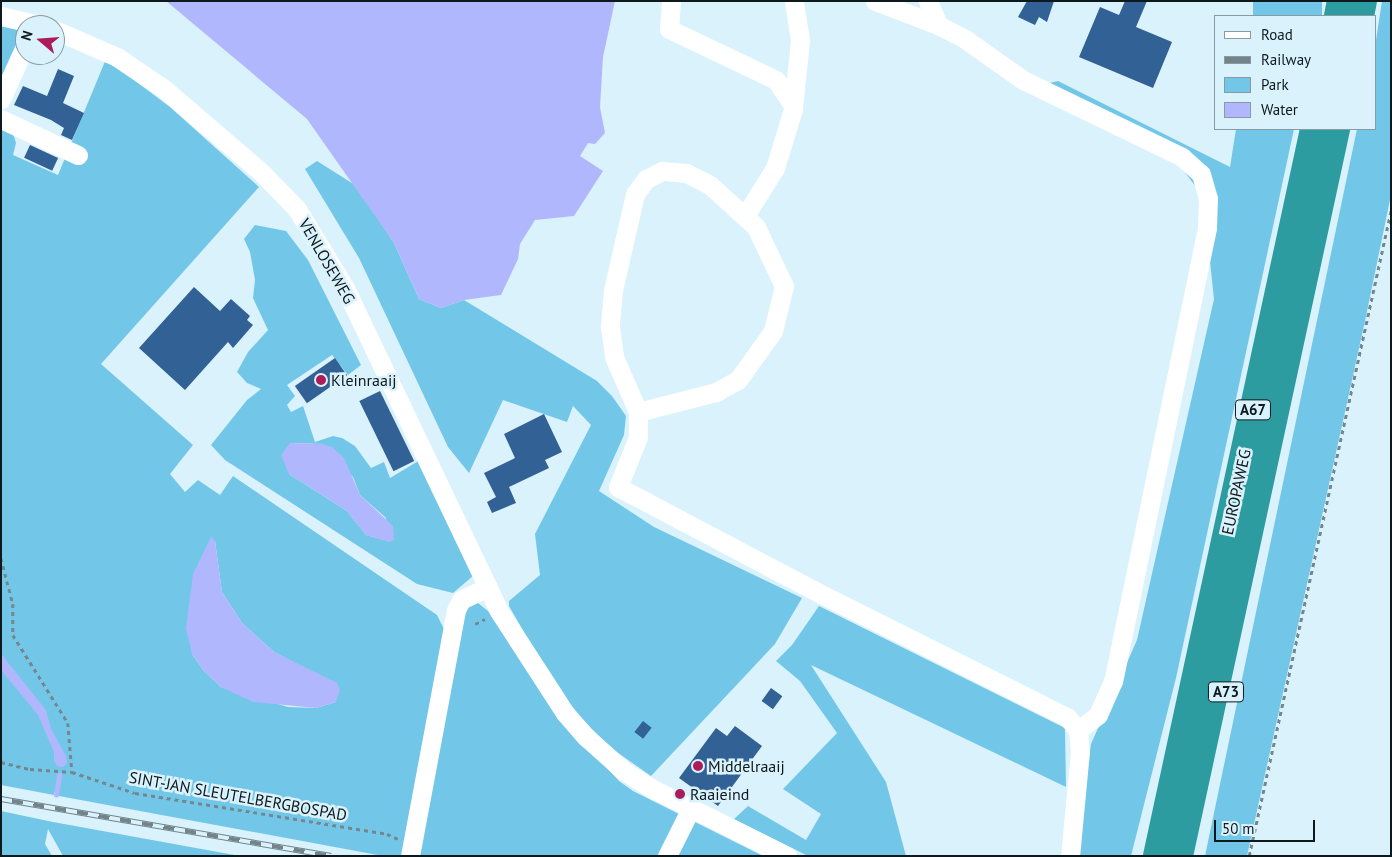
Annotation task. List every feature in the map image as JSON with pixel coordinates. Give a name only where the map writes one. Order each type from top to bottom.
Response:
[{"type":"highway","points":[[1338,15],[1342,1]]},
{"type":"highway","points":[[1360,15],[1363,1]]},
{"type":"highway","name":"EUROPAWEG","points":[[1157,856],[1314,130]]},
{"type":"highway","name":"EUROPAWEG","points":[[1179,856],[1336,130]]},
{"type":"highway","name":"A73","points":[[1190,856],[1254,563],[1250,528]]},
{"type":"street","points":[[671,1],[669,29],[776,80],[793,105]]},
{"type":"street","points":[[745,216],[775,168],[793,105],[800,40],[794,1]]},
{"type":"street","points":[[875,1],[965,39],[1023,80],[1182,157],[1201,174],[1208,198],[1207,228],[1113,682],[1098,715],[1078,730]]},
{"type":"street","points":[[928,1],[938,26]]},
{"type":"street","points":[[1,16],[15,20]]},
{"type":"street","name":"VENLOSEWEG","points":[[65,34],[94,46],[151,79],[256,167],[297,209],[313,232],[345,288],[488,587]]},
{"type":"street","points":[[1,99],[16,65]]},
{"type":"street","points":[[1,119],[78,155]]},
{"type":"street","points":[[638,412],[716,392],[738,380],[773,330],[784,286],[756,228],[710,185],[686,172],[662,172],[646,179],[634,194],[613,290],[610,327],[614,357],[638,412],[638,437],[618,487],[817,592],[1067,717],[1078,730],[1080,750],[1070,856]]},
{"type":"street","points":[[411,850],[456,610],[461,600],[488,587],[521,648],[564,713],[624,771],[691,808],[787,856]]},
{"type":"street","points":[[667,856],[691,808]]},
{"type":"path","points":[[1249,856],[1391,210]]},
{"type":"path","points":[[1,558],[12,604],[15,643],[68,722],[72,772]]},
{"type":"path","name":"SINT-JAN SLEUTELBERGBOSPAD","points":[[1,762],[30,769],[72,772],[135,793],[388,834],[411,850]]},
{"type":"green space","points":[[1253,1],[1322,1],[1322,15],[1253,15]]},
{"type":"green space","points":[[1382,1],[1391,1],[1391,195],[1365,321],[1247,856],[1205,856],[1357,130],[1377,130],[1377,34]]},
{"type":"green space","points":[[1,20],[15,26],[15,59],[1,86]]},
{"type":"green space","points":[[106,59],[170,107],[259,187],[101,364],[193,445],[170,474],[185,492],[198,480],[220,495],[233,476],[437,615],[444,629],[403,856],[383,856],[59,796],[59,793],[54,792],[54,795],[1,785],[1,660],[4,658],[1,654],[1,127],[13,133],[16,143],[13,155],[58,175]],"holes":[[[215,541],[222,592],[242,623],[274,652],[304,668],[336,702],[316,708],[288,707],[221,687],[204,671],[192,654]]]},
{"type":"green space","points":[[1058,81],[1230,167],[1236,130],[1294,130],[1176,678],[1131,856],[1079,856],[1083,795],[1091,744],[1137,640],[1214,299],[1203,196],[1180,166],[1050,83]]},
{"type":"green space","points":[[317,161],[355,185],[394,243],[419,299],[441,308],[464,300],[597,381],[612,396],[626,416],[624,435],[599,491],[654,527],[802,598],[775,644],[651,776],[611,748],[572,709],[549,676],[509,606],[509,601],[540,575],[535,534],[591,425],[573,406],[567,422],[503,400],[469,473],[448,447],[359,258],[305,169]]},
{"type":"green space","points":[[255,225],[286,231],[308,260],[361,365],[348,375],[332,355],[287,385],[295,396],[287,405],[291,412],[303,406],[315,442],[333,436],[342,438],[355,446],[371,468],[384,462],[390,478],[420,460],[473,576],[453,593],[417,584],[225,460],[211,445],[247,400],[261,389],[247,383],[237,372],[248,352],[268,330],[253,298],[255,280],[250,252],[244,239]],"holes":[[[290,443],[322,444],[353,477],[360,495],[386,518],[384,540],[366,535],[347,511],[289,474]]]},
{"type":"green space","points":[[478,603],[488,611],[560,718],[619,781],[633,791],[763,856],[418,856],[464,611],[470,605]]},
{"type":"green space","points":[[819,606],[1065,728],[1066,787],[811,665],[886,782],[906,856],[808,856],[734,819],[748,806],[806,840],[821,814],[783,789],[837,733],[800,681],[776,661],[792,645]]},
{"type":"green space","points":[[1,811],[240,856],[63,856],[48,829],[45,844],[52,856],[1,856]]},
{"type":"water","points":[[166,1],[615,1],[603,57],[600,107],[605,133],[595,144],[588,143],[580,156],[603,171],[574,216],[535,220],[520,244],[518,259],[501,295],[464,300],[441,308],[419,299],[394,243],[307,119]]},
{"type":"water","points":[[290,443],[322,444],[332,447],[344,458],[360,495],[393,526],[394,540],[389,542],[366,535],[347,511],[289,474],[281,455]]},
{"type":"water","points":[[211,537],[215,541],[222,592],[242,623],[274,652],[337,683],[340,690],[336,702],[316,708],[253,702],[221,687],[204,671],[192,654],[186,628],[193,574]]},
{"type":"water","points":[[1,654],[46,710],[51,729],[66,756],[67,763],[63,767],[57,766],[54,760],[54,752],[38,715],[1,670]]},
{"type":"building","points":[[1027,1],[1054,1],[1047,22],[1039,17],[1035,25],[1018,17]]},
{"type":"building","points":[[1125,1],[1147,1],[1136,27],[1172,42],[1153,88],[1079,57],[1100,7],[1119,15]]},
{"type":"building","points":[[58,69],[74,76],[63,103],[84,113],[72,140],[61,135],[64,128],[51,120],[14,105],[23,86],[47,96]]},
{"type":"building","points":[[30,145],[58,158],[52,171],[24,158]]},
{"type":"building","points":[[194,287],[220,311],[231,299],[250,316],[247,320],[253,325],[233,348],[228,342],[185,390],[139,348]]},
{"type":"building","name":"Kleinraaij","points":[[335,358],[347,375],[307,403],[295,386]]},
{"type":"building","points":[[380,391],[414,461],[394,471],[359,401]]},
{"type":"building","points":[[544,414],[562,452],[545,460],[549,468],[509,487],[516,503],[492,513],[487,502],[496,497],[484,473],[515,458],[504,434]]},
{"type":"building","points":[[771,688],[782,696],[773,709],[762,701]]},
{"type":"building","points":[[643,721],[652,728],[643,739],[634,732]]},
{"type":"building","name":"Middelraaij","points":[[735,726],[762,746],[718,806],[679,778],[716,728],[727,736]]},
{"type":"waterway","points":[[56,795],[59,775]]},
{"type":"railway","points":[[1,799],[331,856]]},
{"type":"place","name":"Kleinraaij","points":[[321,380]]},
{"type":"place","name":"Middelraaij","points":[[698,766]]},
{"type":"place","name":"Raaieind","points":[[680,794]]}]
